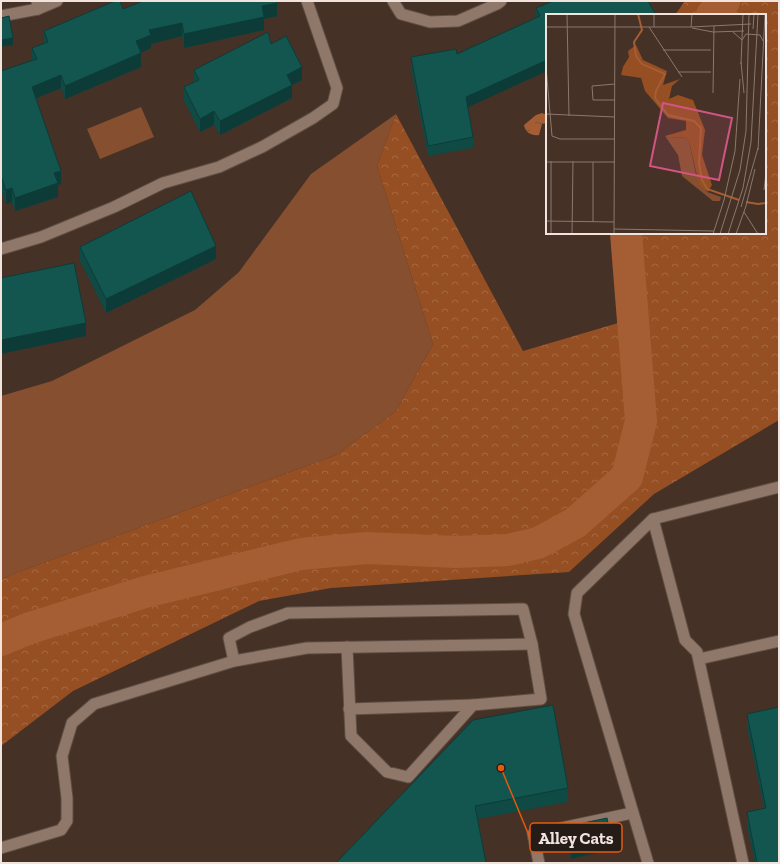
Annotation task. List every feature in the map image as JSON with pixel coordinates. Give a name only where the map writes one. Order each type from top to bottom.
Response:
[{"type":"lane","points":[[1,16],[57,1]]},
{"type":"lane","points":[[1,249],[41,237],[107,210],[163,183],[220,167],[262,147],[313,118],[333,104],[337,88],[307,1]]},
{"type":"lane","points":[[393,1],[401,14],[430,22],[458,21],[497,4],[500,1]]},
{"type":"lane","points":[[648,863],[574,614],[577,593],[653,519],[779,487]]},
{"type":"lane","points":[[653,519],[685,640],[697,652],[743,863]]},
{"type":"lane","points":[[234,661],[229,638],[250,627],[288,613],[523,609],[532,644],[541,699],[473,705],[349,708]]},
{"type":"lane","points":[[699,660],[779,641]]},
{"type":"lane","points":[[1,848],[61,830],[67,821],[67,798],[62,756],[72,723],[94,704],[234,661],[308,648],[532,644]]},
{"type":"lane","points":[[347,647],[351,736],[387,772],[408,777],[473,705]]},
{"type":"lane","points":[[540,863],[533,834],[632,813]]},
{"type":"shaded area","points":[[141,107],[154,137],[100,159],[87,129]]},
{"type":"shaded area","points":[[396,114],[377,166],[433,344],[396,411],[336,455],[13,574],[1,580],[1,396],[52,381],[195,310],[239,272],[311,174]]},
{"type":"green space","points":[[685,1],[779,1],[779,420],[654,494],[569,572],[331,588],[259,601],[73,691],[1,746],[1,580],[13,574],[336,455],[396,411],[433,344],[377,166],[396,114],[523,351],[625,321],[621,234],[766,234],[766,14],[676,14]]},
{"type":"water","points":[[542,113],[546,115],[546,123],[542,124],[539,135],[529,133],[524,125],[536,115]]},
{"type":"building","points":[[115,1],[120,1],[123,9],[143,1],[277,1],[277,3],[262,6],[264,17],[184,34],[182,23],[149,30],[151,35],[136,41],[141,53],[65,86],[61,75],[32,87],[61,171],[54,173],[58,183],[15,198],[12,188],[6,190],[1,176],[1,71],[37,59],[32,48],[48,42],[44,31]]},
{"type":"building","points":[[553,1],[648,1],[655,14],[546,14],[546,60],[466,97],[473,137],[428,146],[411,57],[456,49],[457,54],[540,16],[536,8]]},
{"type":"building","points":[[9,16],[13,38],[1,40],[1,18]]},
{"type":"building","points":[[268,32],[271,44],[286,36],[302,67],[287,75],[292,85],[220,121],[214,111],[200,119],[184,87],[199,80],[194,70]]},
{"type":"building","points":[[191,191],[216,246],[106,299],[80,247]]},
{"type":"building","points":[[74,263],[86,323],[1,340],[1,278]]},
{"type":"building","points":[[553,705],[568,788],[475,806],[486,863],[336,863],[473,720]]},
{"type":"building","points":[[779,707],[779,863],[757,863],[747,812],[766,808],[747,714]]},
{"type":"building","points":[[607,818],[612,842],[571,852],[565,827]]},
{"type":"waterway","points":[[713,14],[724,1]]},
{"type":"waterway","points":[[1,640],[30,628],[145,592],[301,554],[367,548],[456,552],[508,550],[538,543],[575,523],[627,477],[641,421],[626,234]]},
{"type":"place","name":"Alley Cats","points":[[501,768]]}]
